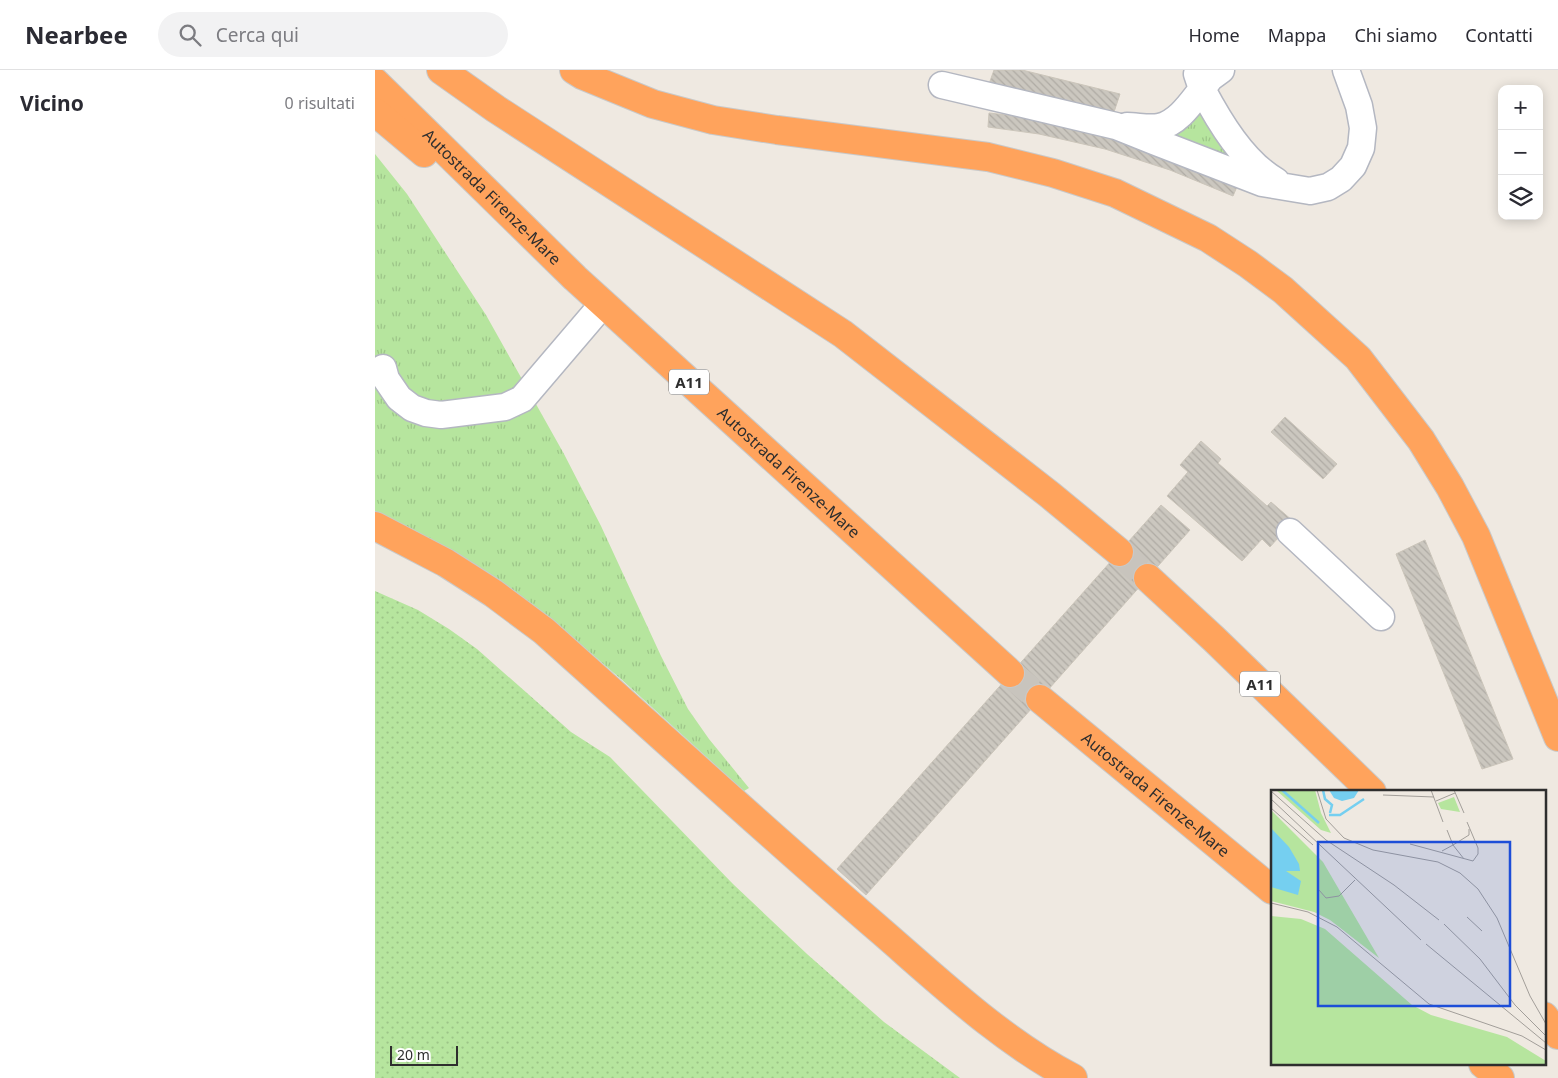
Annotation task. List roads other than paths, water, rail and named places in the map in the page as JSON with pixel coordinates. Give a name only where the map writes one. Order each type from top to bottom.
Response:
[{"type":"highway","points":[[441,70],[496,109],[843,334],[1051,495],[1119,552]]},
{"type":"highway","points":[[574,70],[653,104],[713,120],[988,157],[1053,173],[1115,193],[1208,238],[1248,264],[1283,290],[1358,358],[1421,440],[1450,487],[1476,536],[1558,737]]},
{"type":"highway","name":"Autostrada Firenze-Mare","points":[[375,82],[575,278],[1010,674]]},
{"type":"highway","points":[[375,112],[575,278]]},
{"type":"highway","points":[[375,526],[446,563],[493,593],[544,631],[847,902],[946,987],[1004,1034],[1057,1070],[1073,1078]]},
{"type":"highway","name":"A11","points":[[1148,578],[1214,638],[1369,790]]},
{"type":"highway","name":"Autostrada Firenze-Mare","points":[[1039,700],[1271,889]]},
{"type":"highway","points":[[1545,1017],[1558,1035]]},
{"type":"highway","points":[[1485,1066],[1500,1078]]},
{"type":"lane","points":[[1198,79],[1210,78],[1221,70]]},
{"type":"lane","points":[[942,84],[1116,126],[1262,183],[1311,191],[1328,187],[1341,179],[1353,166],[1361,148],[1363,128],[1359,106],[1346,70]]},
{"type":"lane","points":[[1116,126],[1159,127],[1175,119],[1187,109],[1198,79]]},
{"type":"lane","points":[[1198,79],[1226,131],[1268,176],[1287,187]]},
{"type":"lane","points":[[383,368],[386,379],[399,398],[413,408],[425,413],[441,415],[505,407],[522,399],[603,304]]},
{"type":"lane","points":[[1290,532],[1381,617]]},
{"type":"tunnel","points":[[1119,552],[1148,578]]},
{"type":"tunnel","points":[[1010,673],[1040,699]]}]
